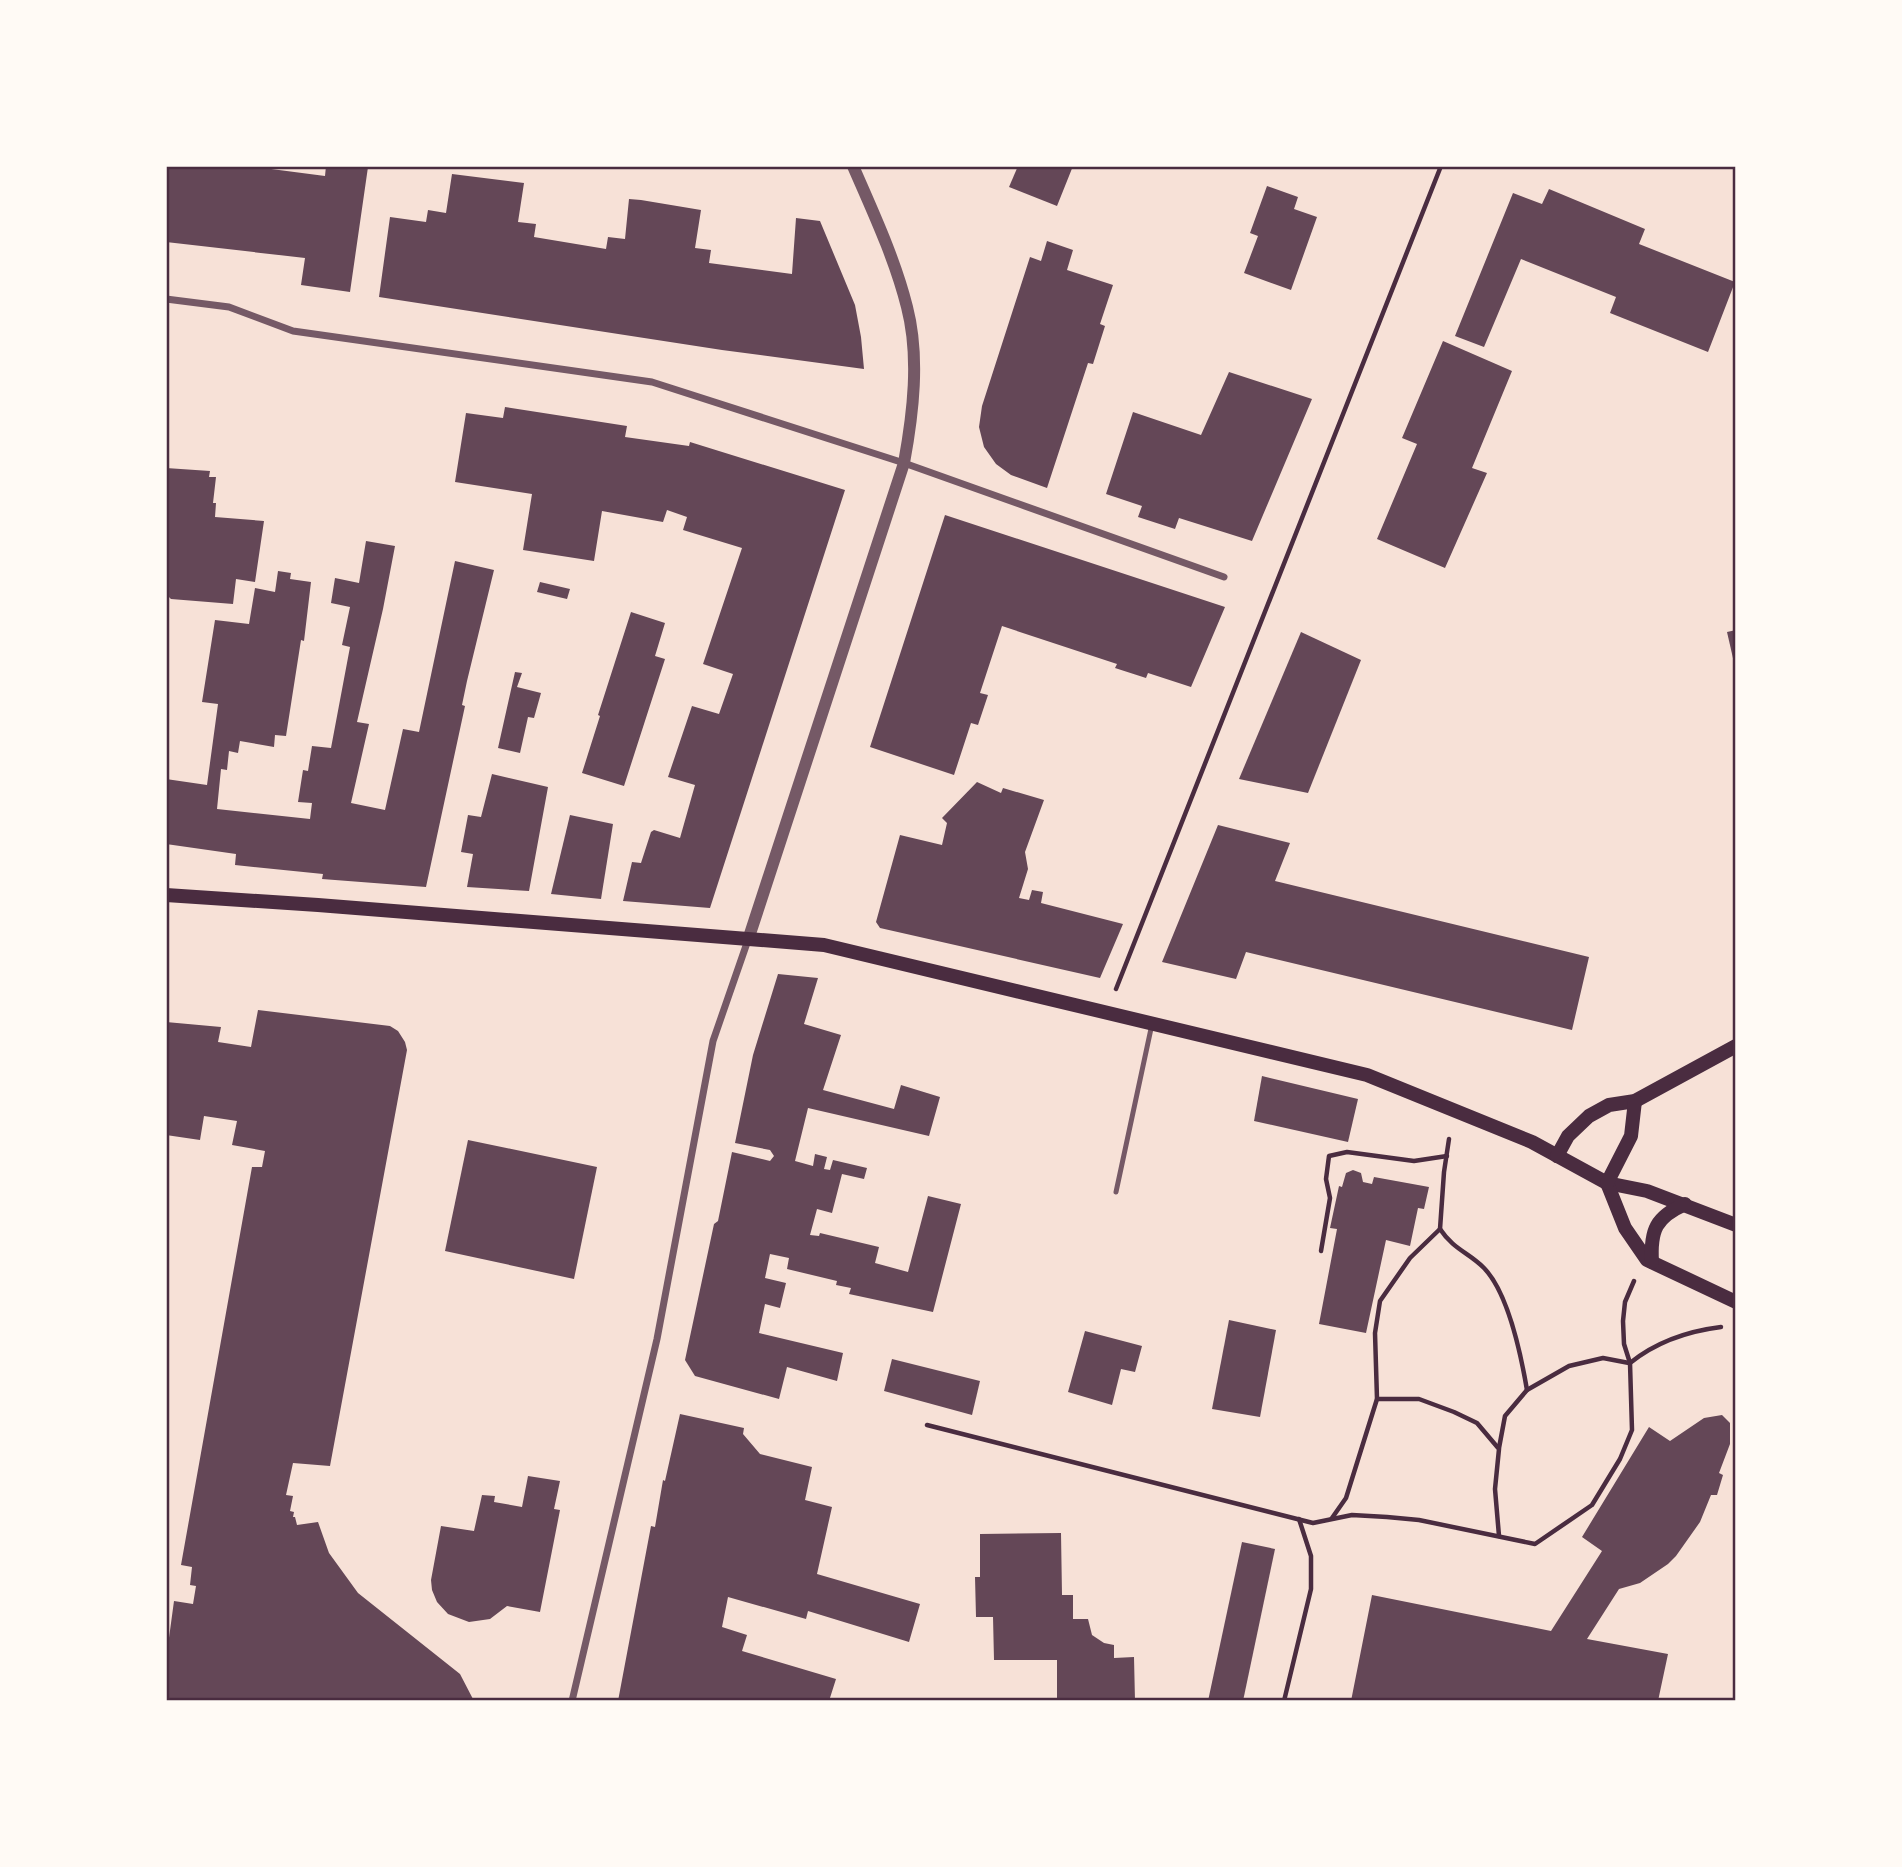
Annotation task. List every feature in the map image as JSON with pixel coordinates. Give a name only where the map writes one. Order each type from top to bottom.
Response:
[{"type":"main road","points":[[166,895],[824,946],[1367,1075],[1532,1142],[1607,1183],[1647,1191],[1736,1225]]},
{"type":"main road","points":[[1557,1156],[1568,1136],[1589,1116],[1609,1105],[1635,1101],[1736,1046]]},
{"type":"main road","points":[[1635,1101],[1631,1136],[1607,1183],[1625,1228],[1647,1260],[1736,1302]]},
{"type":"main road","points":[[1652,1262],[1650,1242],[1656,1226],[1666,1213],[1685,1204]]},
{"type":"street","points":[[572,1701],[657,1339],[713,1041],[904,463],[912,416],[914,368],[908,310],[891,256],[853,166]]},
{"type":"street","points":[[166,299],[229,307],[293,331],[652,382],[904,463],[1224,577]]},
{"type":"lane","points":[[1116,1192],[1152,1024]]},
{"type":"path","points":[[1106,1013],[1441,166]]},
{"type":"path","points":[[1449,1139],[1440,1229],[1449,1242],[1484,1269],[1497,1291],[1520,1348],[1527,1390]]},
{"type":"path","points":[[1321,1251],[1330,1198],[1326,1179],[1329,1156],[1347,1152],[1414,1161],[1447,1156]]},
{"type":"path","points":[[1331,1519],[1346,1498],[1377,1399],[1375,1333],[1380,1301],[1410,1258],[1440,1229]]},
{"type":"path","points":[[927,1425],[1313,1523],[1352,1515],[1419,1520],[1535,1544],[1592,1505],[1620,1459],[1632,1430],[1630,1363],[1624,1344],[1623,1321],[1625,1303],[1634,1281]]},
{"type":"path","points":[[1499,1536],[1495,1489],[1505,1416],[1527,1390],[1569,1366],[1603,1358],[1630,1363],[1647,1350],[1696,1330],[1722,1326]]},
{"type":"path","points":[[1377,1399],[1419,1399],[1454,1412],[1477,1423],[1499,1449]]},
{"type":"path","points":[[1284,1701],[1311,1589],[1311,1556],[1299,1518]]},
{"type":"building","points":[[166,166],[248,166],[325,176],[326,166],[368,167],[350,292],[301,285],[305,258],[166,242]]},
{"type":"building","points":[[1018,166],[1073,166],[1057,206],[1009,187]]},
{"type":"building","points":[[452,174],[524,183],[518,222],[536,224],[534,237],[606,249],[608,237],[625,239],[629,199],[641,200],[701,210],[695,248],[711,250],[709,263],[792,274],[796,218],[820,221],[855,305],[864,369],[379,297],[390,217],[426,222],[428,210],[446,213]]},
{"type":"building","points":[[1267,186],[1298,197],[1294,209],[1317,217],[1291,290],[1244,273],[1258,236],[1250,233]]},
{"type":"building","points":[[1549,189],[1645,229],[1639,244],[1735,282],[1708,352],[1610,313],[1616,297],[1521,259],[1484,347],[1455,336],[1513,193],[1542,204]]},
{"type":"building","points":[[1047,241],[1073,250],[1067,270],[1113,285],[1100,324],[1105,326],[1093,364],[1088,363],[1047,488],[1011,475],[996,464],[984,447],[979,427],[982,406],[1030,257],[1041,261]]},
{"type":"building","points":[[1443,341],[1512,371],[1472,468],[1487,473],[1445,568],[1377,539],[1417,444],[1402,438]]},
{"type":"building","points":[[1229,372],[1312,399],[1252,541],[1179,518],[1175,529],[1138,517],[1142,506],[1106,494],[1133,412],[1201,435]]},
{"type":"building","points":[[505,407],[627,426],[625,437],[689,446],[690,442],[845,490],[710,908],[623,901],[632,862],[641,863],[651,832],[654,830],[680,838],[695,785],[668,777],[692,706],[719,714],[733,674],[703,664],[742,548],[683,530],[687,517],[667,510],[663,522],[602,511],[594,561],[523,550],[532,494],[455,482],[466,413],[503,418]]},
{"type":"building","points":[[166,468],[210,471],[209,477],[216,477],[213,503],[216,503],[215,517],[264,521],[255,582],[236,579],[233,604],[171,599],[166,594]]},
{"type":"building","points":[[945,515],[1225,607],[1191,687],[1148,673],[1146,678],[1115,668],[1117,664],[1002,626],[980,693],[988,695],[978,725],[971,723],[954,775],[870,747]]},
{"type":"building","points":[[366,541],[395,546],[357,722],[369,724],[351,803],[385,810],[403,729],[419,732],[455,561],[494,570],[467,681],[462,705],[465,706],[426,887],[322,879],[323,874],[235,865],[236,854],[166,844],[166,779],[207,785],[218,704],[202,702],[215,620],[249,624],[255,588],[275,592],[278,571],[291,573],[290,579],[311,582],[304,641],[301,640],[286,736],[275,735],[274,747],[240,741],[238,753],[229,751],[227,770],[221,769],[217,809],[310,819],[312,803],[298,802],[303,770],[308,771],[312,746],[331,748],[350,647],[342,645],[350,607],[331,603],[335,578],[359,583]]},
{"type":"building","points":[[540,582],[570,589],[567,599],[537,592]]},
{"type":"building","points":[[631,612],[665,623],[655,656],[665,659],[624,786],[582,773]]},
{"type":"building","points":[[1736,630],[1736,667],[1735,667],[1727,632]]},
{"type":"building","points":[[1301,632],[1361,660],[1308,793],[1239,779]]},
{"type":"building","points":[[515,672],[522,673],[517,687],[541,693],[534,718],[528,717],[520,753],[498,748]]},
{"type":"building","points":[[492,774],[548,787],[529,891],[467,887],[473,854],[461,852],[468,815],[481,817]]},
{"type":"building","points":[[977,782],[1001,793],[1003,788],[1044,800],[1025,852],[1028,869],[1019,898],[1029,900],[1032,890],[1043,892],[1041,903],[1123,924],[1100,978],[880,928],[876,922],[900,835],[942,845],[947,823],[942,818]]},
{"type":"building","points":[[570,815],[613,824],[601,899],[551,894]]},
{"type":"building","points":[[1218,825],[1290,843],[1275,881],[1589,957],[1572,1030],[1246,952],[1236,979],[1162,962]]},
{"type":"building","points":[[778,974],[818,978],[804,1024],[841,1035],[823,1090],[894,1109],[901,1085],[940,1097],[929,1136],[808,1108],[795,1161],[813,1166],[815,1154],[827,1157],[824,1169],[830,1170],[833,1160],[867,1168],[864,1179],[842,1174],[832,1213],[817,1209],[810,1235],[819,1236],[820,1233],[879,1247],[875,1263],[908,1272],[928,1196],[961,1204],[933,1312],[849,1294],[851,1288],[836,1285],[837,1281],[787,1269],[789,1258],[770,1254],[765,1278],[786,1283],[780,1308],[765,1304],[759,1333],[843,1353],[837,1381],[787,1367],[779,1399],[695,1376],[685,1360],[732,1152],[770,1161],[774,1156],[770,1150],[735,1143],[753,1055]]},
{"type":"building","points":[[258,1010],[390,1026],[398,1031],[405,1042],[407,1050],[330,1466],[293,1463],[286,1495],[293,1496],[290,1511],[294,1512],[297,1525],[318,1522],[329,1553],[358,1593],[460,1674],[474,1701],[166,1701],[166,1660],[174,1601],[193,1604],[196,1586],[190,1585],[192,1567],[181,1565],[252,1167],[262,1167],[265,1151],[232,1145],[237,1121],[204,1116],[200,1140],[166,1135],[166,1022],[221,1027],[218,1042],[251,1047]]},
{"type":"building","points":[[1262,1076],[1358,1099],[1348,1142],[1254,1121]]},
{"type":"building","points":[[468,1140],[597,1167],[574,1279],[445,1251]]},
{"type":"building","points":[[1353,1170],[1361,1173],[1363,1182],[1372,1184],[1374,1177],[1429,1187],[1424,1209],[1418,1208],[1410,1246],[1386,1240],[1366,1333],[1319,1324],[1337,1229],[1330,1228],[1339,1186],[1342,1187],[1346,1173]]},
{"type":"building","points":[[1229,1320],[1276,1330],[1260,1417],[1212,1409]]},
{"type":"building","points":[[1085,1331],[1142,1346],[1135,1372],[1121,1369],[1112,1405],[1068,1392]]},
{"type":"building","points":[[892,1359],[980,1381],[972,1415],[884,1391]]},
{"type":"building","points":[[680,1414],[744,1428],[743,1434],[760,1454],[812,1467],[805,1500],[832,1507],[817,1574],[920,1604],[909,1642],[808,1611],[806,1619],[728,1597],[722,1627],[747,1635],[742,1651],[836,1679],[829,1701],[618,1701],[651,1526],[655,1527],[663,1480],[665,1481]]},
{"type":"building","points":[[1722,1415],[1730,1423],[1730,1444],[1719,1473],[1723,1475],[1717,1495],[1711,1495],[1700,1522],[1676,1556],[1640,1583],[1619,1589],[1587,1639],[1668,1654],[1658,1701],[1351,1701],[1372,1595],[1551,1631],[1602,1551],[1582,1537],[1649,1427],[1670,1441],[1704,1418]]},
{"type":"building","points":[[528,1476],[560,1481],[554,1509],[560,1510],[540,1612],[507,1606],[490,1619],[469,1622],[448,1614],[437,1602],[431,1580],[441,1526],[474,1531],[482,1495],[495,1496],[494,1502],[522,1507]]},
{"type":"building","points":[[1061,1533],[1062,1595],[1073,1595],[1073,1619],[1088,1619],[1092,1635],[1104,1643],[1114,1645],[1114,1658],[1134,1657],[1135,1701],[1057,1701],[1057,1660],[994,1660],[993,1617],[976,1617],[975,1577],[980,1577],[980,1534]]},
{"type":"building","points":[[1242,1542],[1275,1549],[1243,1701],[1208,1701]]}]
